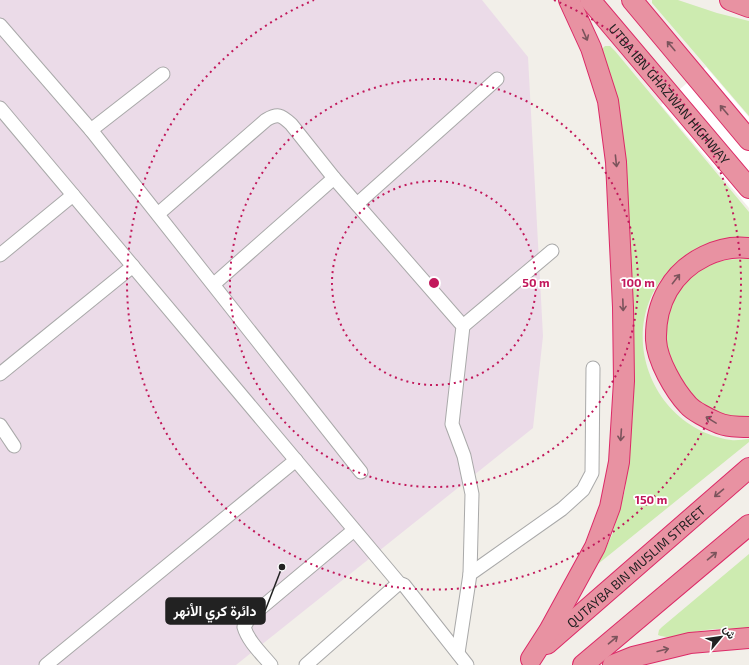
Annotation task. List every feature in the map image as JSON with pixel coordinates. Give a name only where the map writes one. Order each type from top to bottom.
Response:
[{"type":"highway","points":[[527,662],[549,631],[595,547],[610,507],[619,462],[624,381],[623,307],[616,162],[608,101],[591,48],[569,0]]},
{"type":"highway","name":"UTBA IBN GHAZWAN HIGHWAY","points":[[590,0],[749,188]]},
{"type":"highway","points":[[632,0],[749,140]]},
{"type":"highway","points":[[730,0],[749,7]]},
{"type":"highway","points":[[749,248],[738,246],[716,251],[695,261],[677,276],[662,299],[657,324],[656,341],[658,352],[670,382],[688,406],[717,423],[736,427],[749,427]]},
{"type":"highway","name":"QUTAYBA BIN MUSLIM STREET","points":[[527,662],[749,468]]},
{"type":"highway","points":[[583,665],[749,525]]},
{"type":"highway","points":[[613,665],[633,661],[690,643],[749,638]]},
{"type":"street","points":[[0,26],[91,130],[361,472]]},
{"type":"street","points":[[91,130],[163,74]]},
{"type":"street","points":[[357,204],[497,79]]},
{"type":"street","points":[[0,108],[354,530],[399,583],[404,585],[467,665]]},
{"type":"street","points":[[158,214],[266,120],[275,115],[283,116],[334,178],[463,326]]},
{"type":"street","points":[[214,284],[334,178]]},
{"type":"street","points":[[0,255],[73,195]]},
{"type":"street","points":[[458,653],[470,574],[472,494],[464,456],[452,424],[463,326],[552,252]]},
{"type":"street","points":[[0,374],[133,266]]},
{"type":"street","points":[[470,574],[562,509],[583,490],[592,473],[593,368]]},
{"type":"street","points":[[0,424],[14,446]]},
{"type":"street","points":[[46,665],[296,460]]},
{"type":"street","points":[[271,665],[250,640],[246,632],[244,627],[249,618],[354,530]]},
{"type":"street","points":[[306,665],[399,583]]},
{"type":"shaded area","points":[[0,0],[482,0],[528,57],[543,336],[533,428],[236,665],[0,665]]},
{"type":"green space","points":[[652,0],[678,0],[717,13],[749,21],[749,116],[652,3]]},
{"type":"green space","points":[[605,46],[610,46],[615,51],[749,212],[749,237],[728,239],[696,248],[670,269],[653,293],[644,319],[643,346],[649,372],[662,396],[680,417],[703,432],[731,440],[749,439],[749,442],[598,564],[612,535],[625,490],[633,413],[633,312],[601,50]]},
{"type":"green space","points":[[749,258],[749,416],[739,419],[726,419],[694,404],[664,351],[667,313],[672,300],[686,281],[696,272],[709,265],[725,260]]},
{"type":"green space","points":[[749,554],[749,629],[710,629],[676,637],[664,637],[658,635],[659,630],[662,627]]},
{"type":"pier","points":[[706,67],[749,117],[749,208],[661,105]]},
{"type":"place","name":"دائرة كري الأنهر","points":[[282,567]]}]
